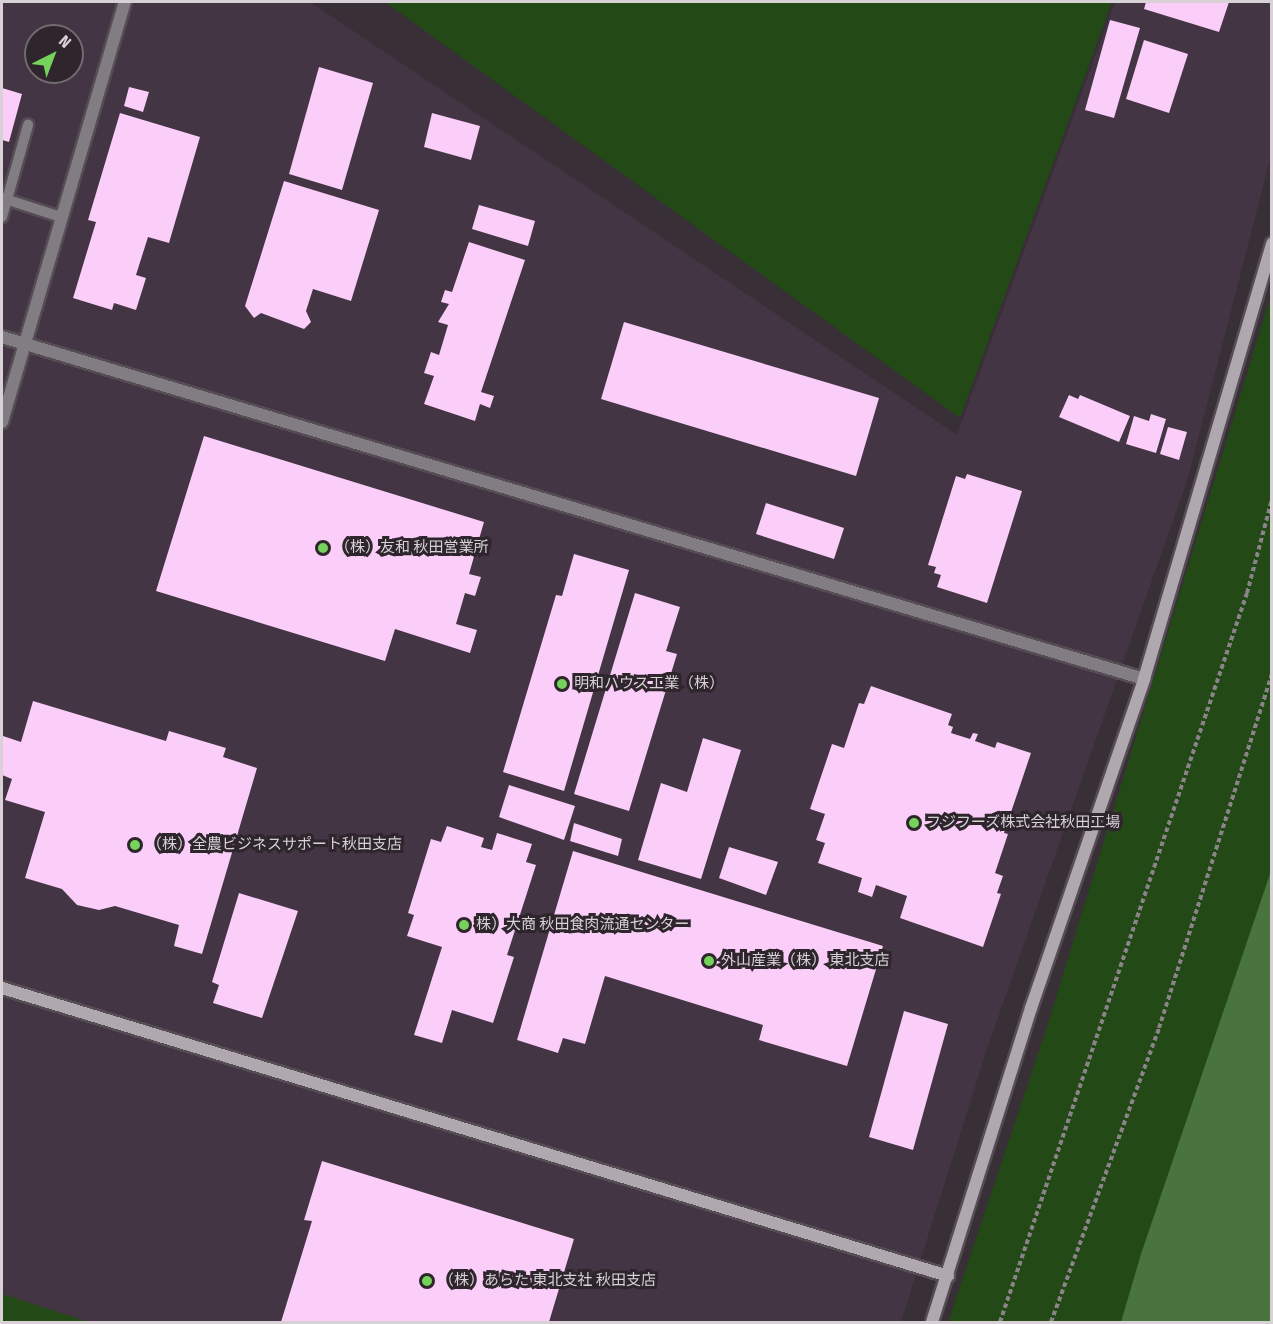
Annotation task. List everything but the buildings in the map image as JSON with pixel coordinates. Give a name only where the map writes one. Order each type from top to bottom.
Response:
[{"type":"street","points":[[2,422],[23,343],[125,2]]},
{"type":"street","points":[[932,1323],[1031,1008],[1144,679],[1272,243]]},
{"type":"street","points":[[2,337],[1144,679]]},
{"type":"street","points":[[2,988],[948,1276]]},
{"type":"lane","points":[[2,217],[4,199],[28,125]]},
{"type":"lane","points":[[4,199],[61,217]]},
{"type":"path","points":[[1000,1323],[1247,593],[1272,499]]},
{"type":"path","points":[[1051,1323],[1159,1028],[1272,673]]},
{"type":"shaded area","points":[[2,2],[310,2],[957,435],[1115,2],[1271,2],[1271,156],[1188,478],[988,1046],[901,1322],[2,1322]]},
{"type":"shaded area","points":[[385,2],[1112,2],[960,418]]},
{"type":"shaded area","points":[[1271,295],[1271,877],[1130,1322],[948,1322],[1047,1027]]},
{"type":"shaded area","points":[[1271,871],[1271,1322],[1121,1322],[1141,1254]]},
{"type":"shaded area","points":[[2,1294],[89,1322],[2,1322]]},
{"type":"place","name":"（株）友和 秋田営業所","points":[[323,548]]},
{"type":"place","name":"明和ハウス工業（株）","points":[[562,684]]},
{"type":"place","name":"フジフーズ株式会社秋田工場","points":[[914,823]]},
{"type":"place","name":"（株）全農ビジネスサポート秋田支店","points":[[135,845]]},
{"type":"place","name":"株）大商 秋田食肉流通センター","points":[[464,925]]},
{"type":"place","name":"外山産業（株） 東北支店","points":[[709,961]]},
{"type":"place","name":"（株）あらた 東北支社 秋田支店","points":[[427,1281]]}]
